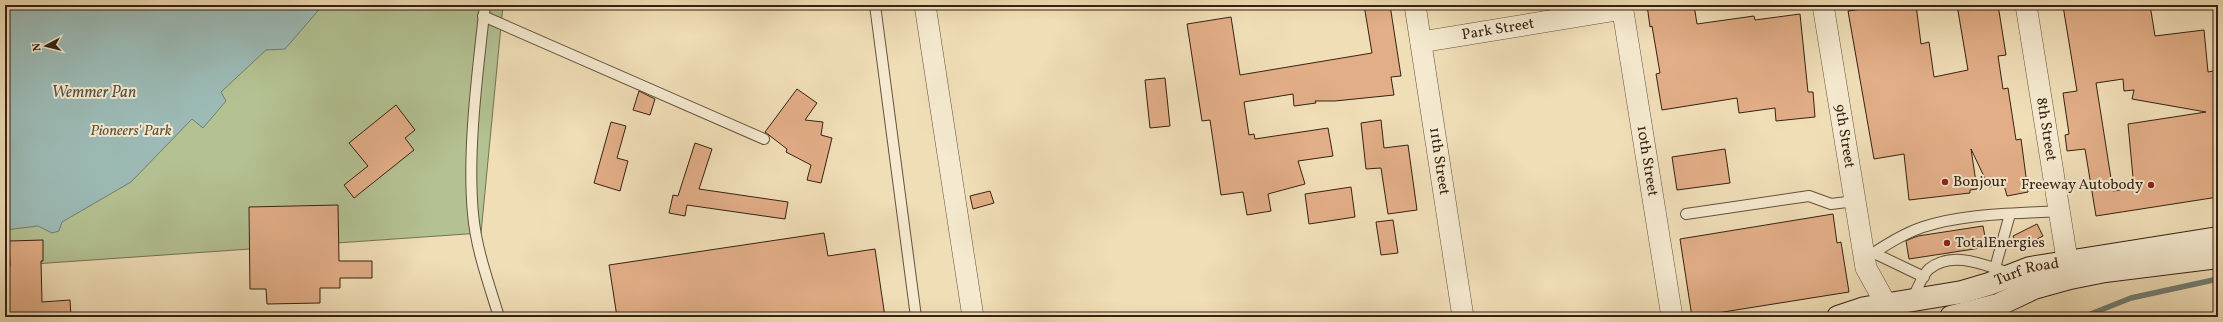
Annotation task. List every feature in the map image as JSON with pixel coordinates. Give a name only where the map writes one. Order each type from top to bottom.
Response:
[{"type":"main road","name":"Turf Road","points":[[1951,317],[1992,311],[2069,270],[2218,238]]},
{"type":"main road","name":"Turf Road","points":[[1838,317],[1877,311],[1911,301],[1962,292],[1989,284],[2004,271],[2030,268],[2105,271],[2218,257]]},
{"type":"street","points":[[925,5],[973,317]]},
{"type":"street","name":"11th Street","points":[[1415,5],[1463,317]]},
{"type":"street","name":"9th Street","points":[[1823,5],[1855,201],[1868,260],[1863,281],[1877,311]]},
{"type":"street","name":"8th Street","points":[[2026,5],[2069,270]]},
{"type":"street","name":"Park Street","points":[[1421,42],[1622,7]]},
{"type":"street","name":"10th Street","points":[[1622,7],[1672,317]]},
{"type":"lane","points":[[485,5],[473,142],[473,214],[480,249],[499,317]]},
{"type":"lane","points":[[875,5],[916,317]]},
{"type":"lane","points":[[484,16],[764,139]]},
{"type":"lane","points":[[1686,214],[1809,196],[1831,204],[1855,201]]},
{"type":"lane","points":[[1868,260],[1892,242],[1923,227],[1977,215],[2059,211]]},
{"type":"lane","points":[[1911,301],[1928,270],[1946,261],[1969,259],[2004,271],[2010,214]]},
{"type":"lane","points":[[1868,260],[1924,277]]},
{"type":"green space","name":"Pioneers' Park","points":[[5,5],[503,5],[481,233],[5,266]]},
{"type":"water","name":"Wemmer Pan","points":[[5,5],[323,5],[285,49],[266,50],[221,92],[226,101],[203,128],[192,119],[131,182],[62,222],[59,231],[52,233],[38,226],[5,230]]},
{"type":"building","points":[[1364,5],[1390,5],[1401,76],[1391,77],[1394,95],[1335,101],[1315,101],[1316,103],[1294,106],[1293,94],[1244,102],[1249,135],[1254,134],[1255,139],[1328,128],[1333,156],[1298,161],[1305,184],[1268,194],[1271,211],[1247,215],[1243,192],[1221,195],[1210,120],[1202,121],[1187,24],[1231,17],[1240,75],[1372,53]]},
{"type":"building","points":[[1647,5],[1694,5],[1697,24],[1754,16],[1755,20],[1800,14],[1808,92],[1813,92],[1815,117],[1776,121],[1775,108],[1739,113],[1737,98],[1662,110],[1656,74],[1660,73]]},
{"type":"building","points":[[1875,5],[1916,5],[1921,44],[1929,42],[1934,77],[1968,70],[1957,5],[1998,5],[2006,55],[1998,56],[2003,89],[2008,88],[2016,140],[2021,139],[2028,192],[2007,196],[2004,185],[1989,187],[1971,149],[1977,189],[1970,190],[1970,193],[1909,200],[1904,154],[1874,159],[1848,11],[1875,7]]},
{"type":"building","points":[[2125,5],[2125,8],[2150,5],[2155,36],[2204,30],[2208,72],[2218,70],[2218,197],[2096,216],[2085,149],[2067,151],[2065,135],[2069,134],[2063,93],[2077,91],[2063,6]],"holes":[[[2123,79],[2124,91],[2134,90],[2132,99],[2206,112],[2128,124],[2134,188],[2113,191],[2096,83]]]},
{"type":"building","points":[[1165,78],[1170,126],[1150,128],[1145,80]]},
{"type":"building","points":[[797,89],[817,103],[805,120],[823,122],[821,135],[832,138],[821,183],[807,180],[811,165],[786,152],[787,149],[765,132]]},
{"type":"building","points":[[639,91],[655,99],[650,115],[633,110]]},
{"type":"building","points":[[396,105],[415,130],[405,138],[414,150],[354,198],[344,185],[368,166],[349,143]]},
{"type":"building","points":[[1381,120],[1384,148],[1408,145],[1417,210],[1388,214],[1381,168],[1366,169],[1361,123]]},
{"type":"building","points":[[611,122],[626,126],[617,158],[628,161],[620,191],[594,183]]},
{"type":"building","points":[[695,143],[712,149],[699,189],[788,202],[785,219],[687,205],[685,216],[669,213],[673,195],[678,196]]},
{"type":"building","points":[[1725,149],[1730,183],[1677,190],[1672,157]]},
{"type":"building","points":[[1351,187],[1355,217],[1309,224],[1305,194]]},
{"type":"building","points":[[990,191],[994,203],[973,209],[970,196]]},
{"type":"building","points":[[338,205],[339,261],[372,261],[372,278],[340,278],[340,288],[320,288],[320,303],[267,304],[266,289],[250,289],[249,207]]},
{"type":"building","points":[[1833,214],[1837,243],[1841,242],[1849,292],[1692,317],[1680,239]]},
{"type":"building","points":[[1393,220],[1398,253],[1381,255],[1376,222]]},
{"type":"building","points":[[2037,224],[2043,236],[2019,248],[2013,236]]},
{"type":"building","points":[[1983,226],[1987,247],[1909,259],[1906,241],[1910,239],[1918,236]]},
{"type":"building","points":[[824,233],[828,256],[875,249],[885,317],[617,317],[609,265]]},
{"type":"building","points":[[43,240],[43,261],[41,261],[42,302],[70,300],[71,317],[5,317],[5,275],[6,266],[10,266],[9,241]]},
{"type":"waterway","points":[[2083,317],[2131,298],[2218,279]]},
{"type":"place","name":"Bonjour","points":[[1945,182]]},
{"type":"place","name":"Freeway Autobody","points":[[2151,185]]},
{"type":"place","name":"TotalEnergies","points":[[1947,243]]}]
